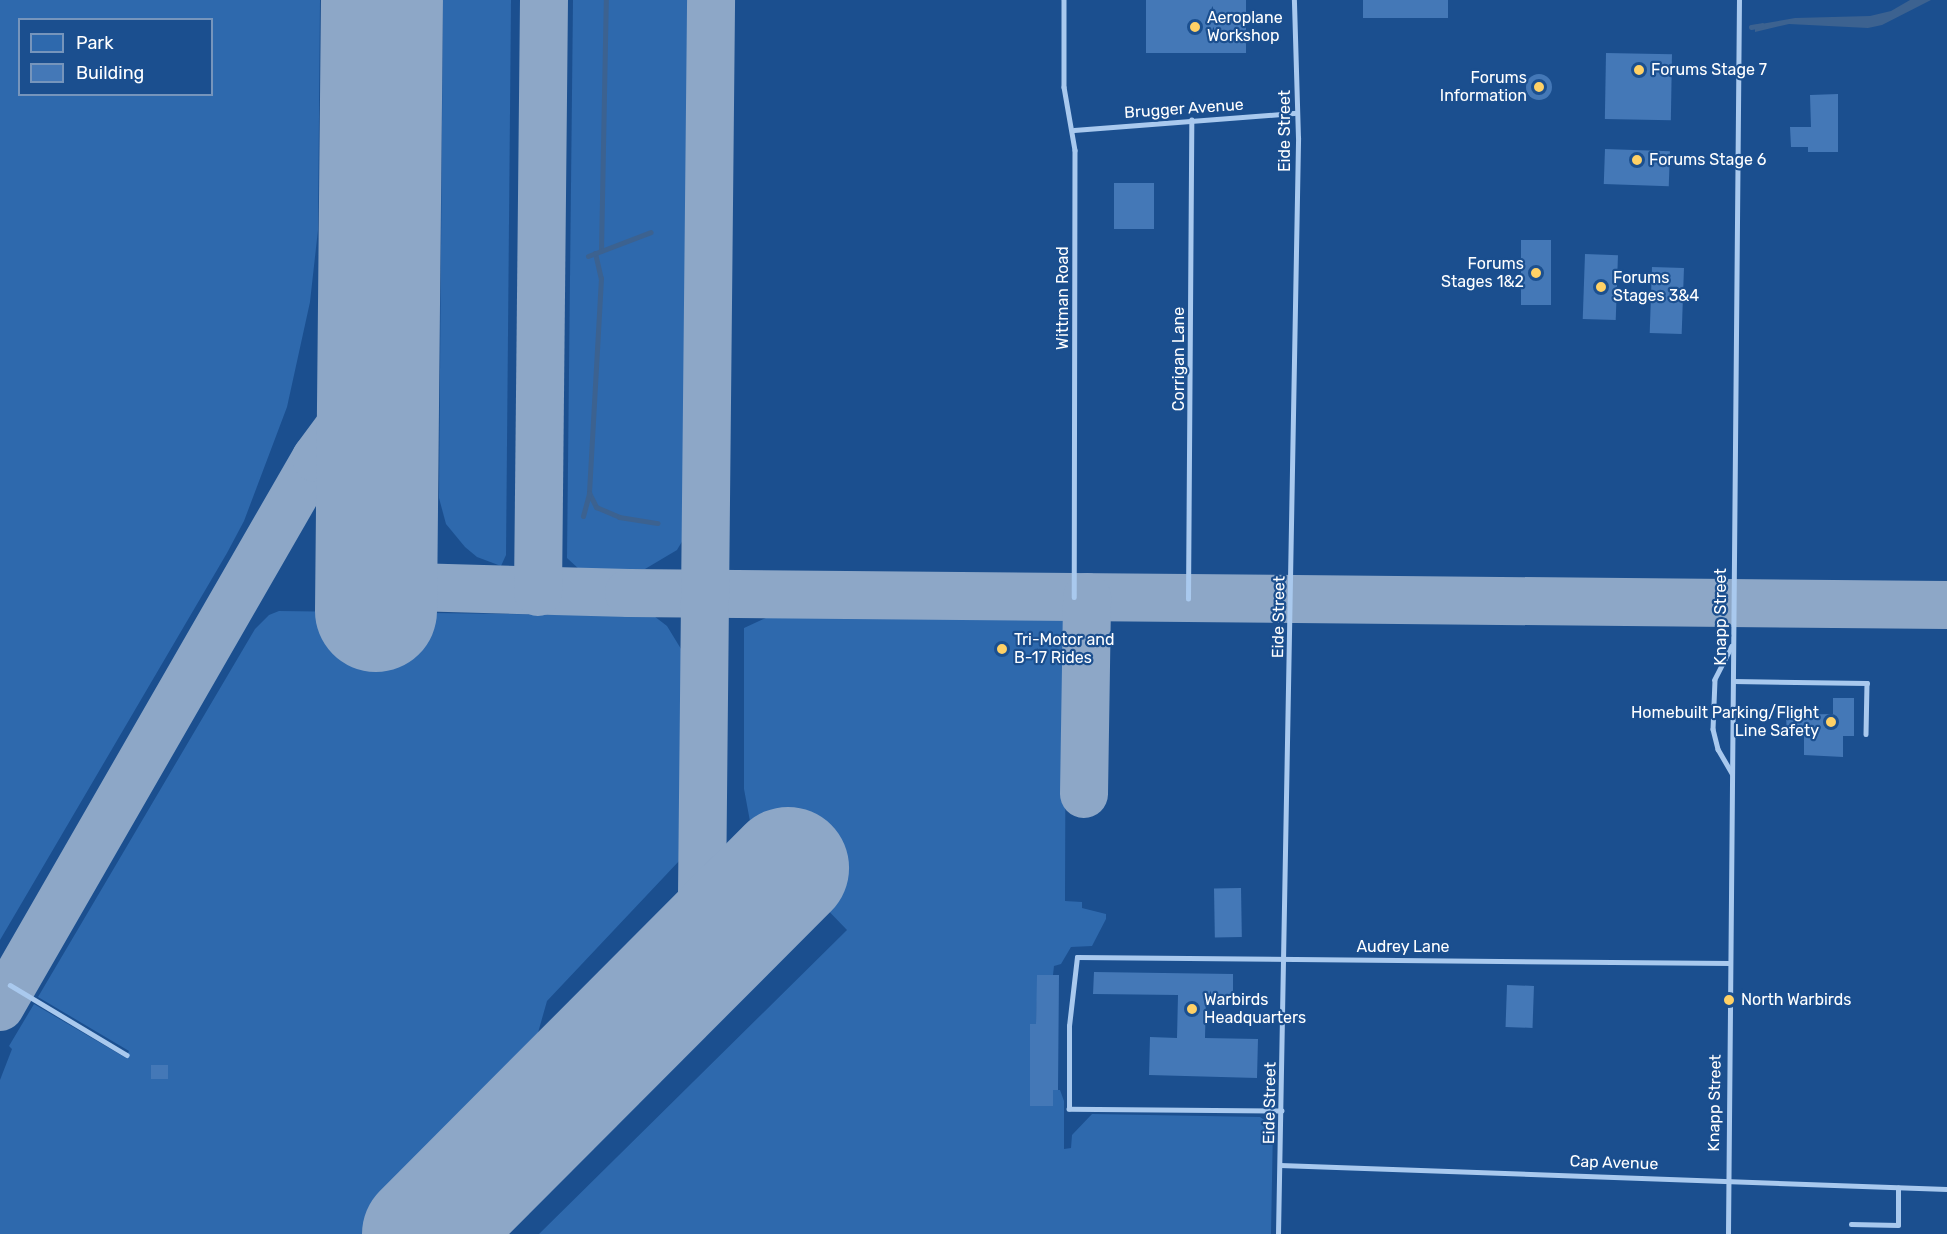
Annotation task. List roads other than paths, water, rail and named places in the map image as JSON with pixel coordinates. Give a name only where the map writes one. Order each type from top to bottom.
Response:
[{"type":"lane","name":"Wittman Road","points":[[1064,0],[1064,87],[1074,130],[1074,597]]},
{"type":"lane","name":"Eide Street","points":[[1278,1234],[1285,959],[1296,113],[1294,0]]},
{"type":"lane","name":"Knapp Street","points":[[1728,1234],[1726,1180],[1739,0]]},
{"type":"lane","name":"Brugger Avenue","points":[[1074,130],[1296,113]]},
{"type":"lane","name":"Corrigan Lane","points":[[1188,598],[1191,120]]},
{"type":"lane","points":[[1732,774],[1718,749],[1713,729],[1715,680],[1733,644]]},
{"type":"lane","points":[[1733,681],[1867,683],[1866,734]]},
{"type":"lane","name":"Audrey Lane","points":[[1282,1112],[1069,1108],[1073,964],[1077,957],[1730,963]]},
{"type":"lane","points":[[10,985],[127,1055]]},
{"type":"lane","name":"Cap Avenue","points":[[1280,1165],[1947,1189]]},
{"type":"lane","points":[[1851,1224],[1898,1225],[1898,1188]]},
{"type":"waterway","points":[[601,251],[606,0]]},
{"type":"waterway","points":[[1751,27],[1762,25]]},
{"type":"waterway","points":[[588,256],[651,232]]},
{"type":"waterway","points":[[595,253],[601,278],[589,493],[596,507],[619,517],[658,523]]},
{"type":"waterway","points":[[583,516],[589,493]]},
{"type":"place","name":"Aeroplane Workshop","points":[[1195,27]]},
{"type":"place","name":"Forums Stage 7","points":[[1639,70]]},
{"type":"place","name":"Forums Information","points":[[1539,87]]},
{"type":"place","name":"Forums Stage 6","points":[[1637,160]]},
{"type":"place","name":"Forums Stages 1&2","points":[[1536,273]]},
{"type":"place","name":"Forums Stages 3&4","points":[[1601,287]]},
{"type":"place","name":"Tri-Motor and B-17 Rides","points":[[1002,649]]},
{"type":"place","name":"Homebuilt Parking/Flight Line Safety","points":[[1831,722]]},
{"type":"place","name":"North Warbirds","points":[[1729,1000]]},
{"type":"place","name":"Warbirds Headquarters","points":[[1192,1009]]}]
